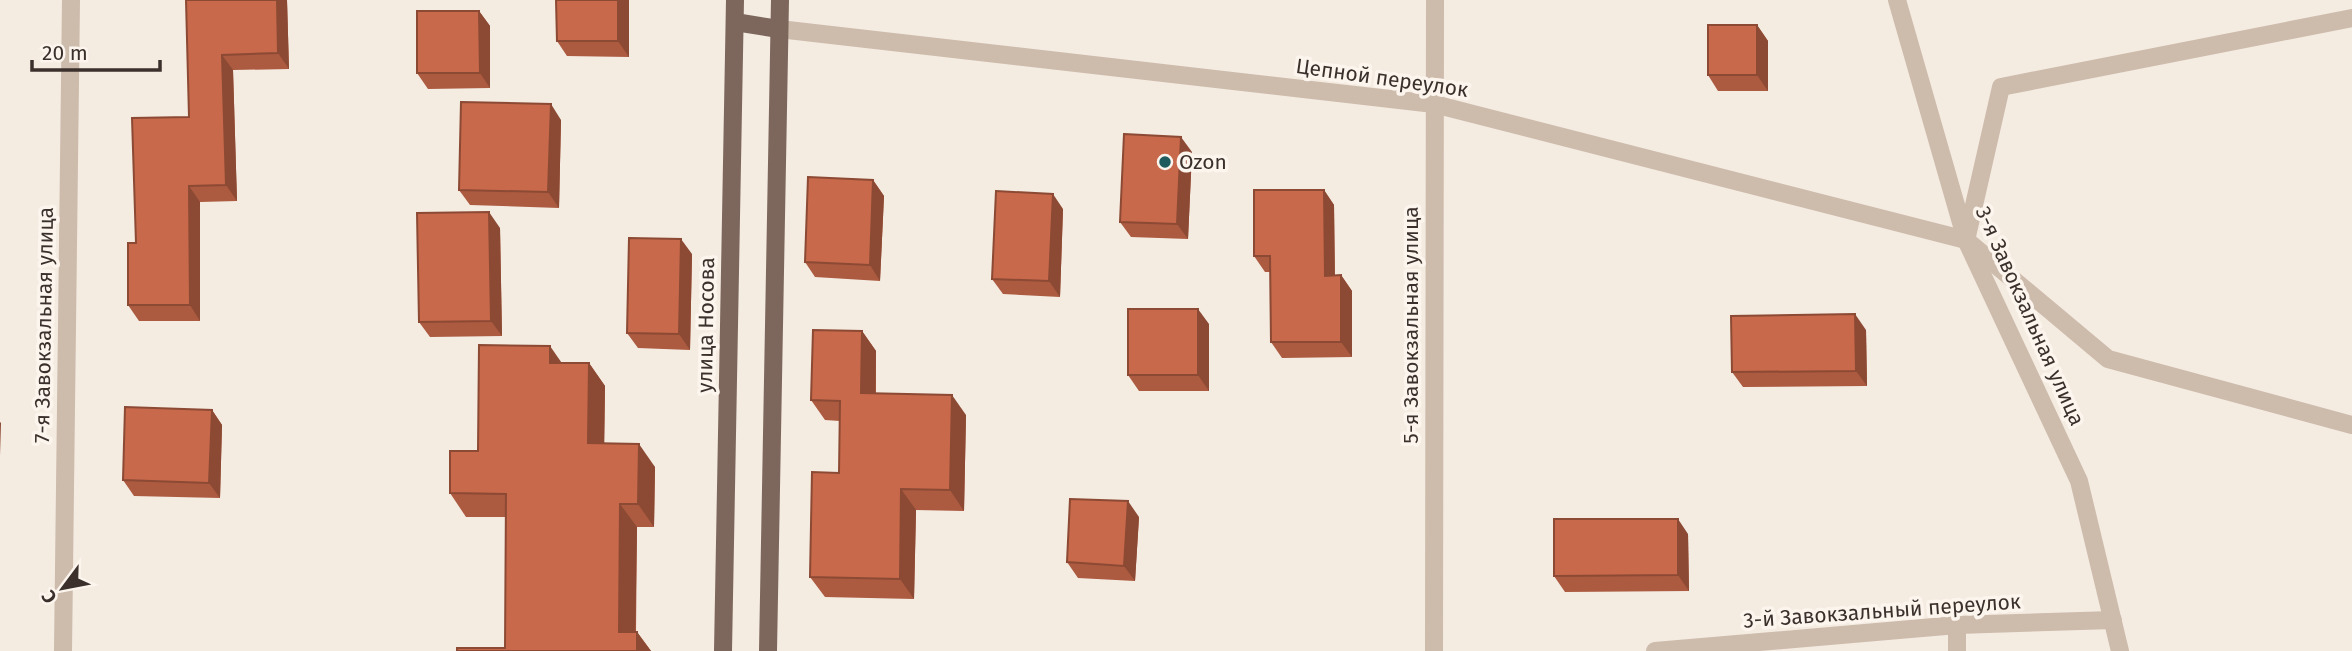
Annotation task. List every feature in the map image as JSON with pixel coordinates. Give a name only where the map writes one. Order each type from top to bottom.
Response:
[{"type":"main road","name":"улица Носова","points":[[723,651],[735,0]]},
{"type":"main road","points":[[768,651],[780,0]]},
{"type":"main road","points":[[735,22],[779,29]]},
{"type":"street","name":"7-я Завокзальная улица","points":[[63,651],[71,0]]},
{"type":"street","name":"5-я Завокзальная улица","points":[[1434,651],[1435,0]]},
{"type":"street","name":"3-я Завокзальная улица","points":[[1897,0],[1966,240],[2079,481],[2120,651]]},
{"type":"street","points":[[2352,18],[2001,88],[1966,240],[2108,359],[2352,425]]},
{"type":"street","name":"Цепной переулок","points":[[779,29],[1434,104],[1966,240]]},
{"type":"street","name":"3-й Завокзальный переулок","points":[[1655,651],[1957,625],[2113,620]]},
{"type":"street","points":[[1957,625],[1957,651]]},
{"type":"building","points":[[186,0],[277,0],[278,53],[222,55],[226,185],[189,186],[190,305],[128,305],[128,243],[136,243],[132,118],[189,117]]},
{"type":"building","points":[[556,0],[618,0],[618,41],[557,41]]},
{"type":"building","points":[[417,11],[479,11],[480,73],[417,73]]},
{"type":"building","points":[[1708,25],[1757,25],[1757,75],[1708,75]]},
{"type":"building","points":[[461,102],[551,104],[548,192],[459,190]]},
{"type":"building","points":[[1124,134],[1181,137],[1177,224],[1120,222]]},
{"type":"building","points":[[808,177],[873,180],[870,265],[805,262]]},
{"type":"building","points":[[1254,190],[1324,190],[1325,276],[1341,275],[1341,342],[1271,342],[1270,256],[1254,256]]},
{"type":"building","points":[[996,191],[1053,194],[1049,281],[992,279]]},
{"type":"building","points":[[489,212],[491,321],[419,322],[417,213]]},
{"type":"building","points":[[629,238],[681,239],[679,334],[627,333]]},
{"type":"building","points":[[1128,309],[1198,309],[1198,375],[1128,375]]},
{"type":"building","points":[[1855,314],[1856,371],[1732,372],[1731,316]]},
{"type":"building","points":[[813,330],[862,331],[861,393],[952,395],[950,490],[901,489],[900,579],[810,577],[812,472],[839,473],[840,401],[811,400]]},
{"type":"building","points":[[479,345],[550,346],[550,363],[589,363],[588,443],[639,444],[638,504],[620,504],[619,632],[637,632],[637,651],[457,651],[457,648],[505,648],[506,494],[450,493],[450,451],[478,451]]},
{"type":"building","points":[[125,407],[212,410],[209,483],[123,480]]},
{"type":"building","points":[[1070,499],[1128,501],[1124,566],[1067,562]]},
{"type":"building","points":[[1554,519],[1678,519],[1678,575],[1554,576]]},
{"type":"place","name":"Ozon","points":[[1165,162]]}]
